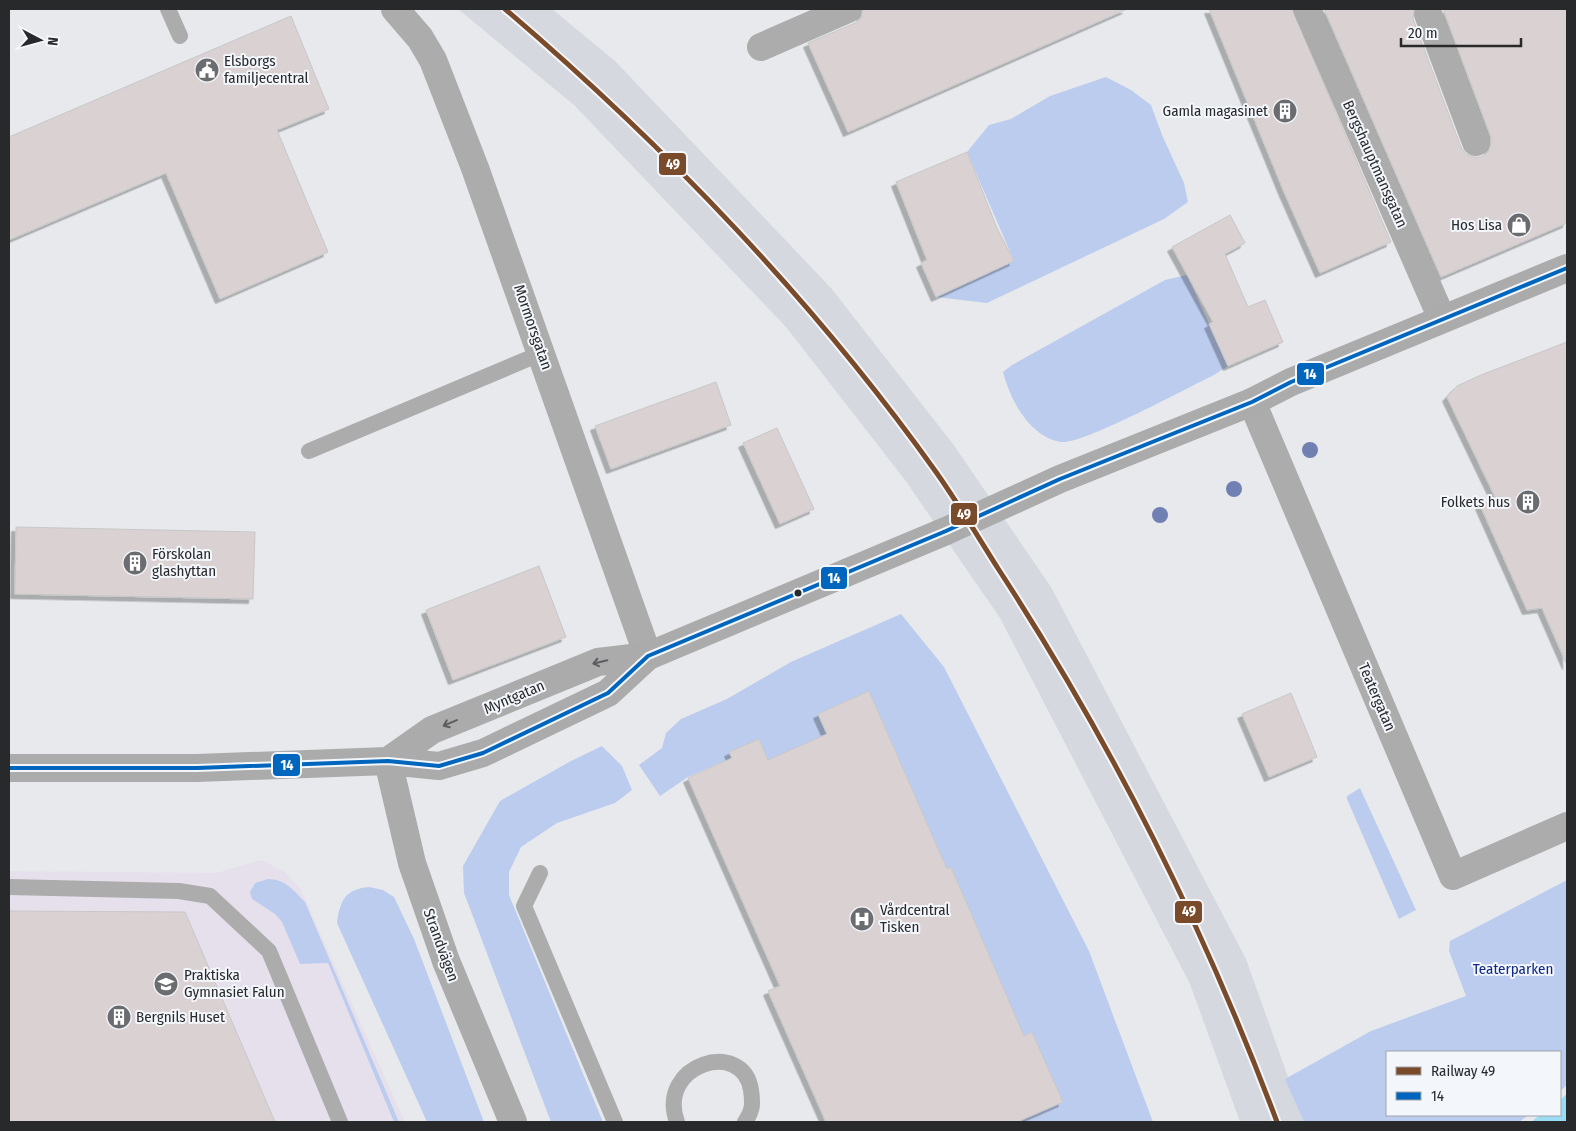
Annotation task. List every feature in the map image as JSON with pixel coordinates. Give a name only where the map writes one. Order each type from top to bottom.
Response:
[{"type":"street","name":"Mormorsgatan","points":[[395,9],[420,38],[433,60],[475,168],[648,656]]},
{"type":"street","points":[[762,47],[848,9]]},
{"type":"street","name":"Bergshauptmansgatan","points":[[1307,9],[1442,319]]},
{"type":"street","points":[[1428,14],[1476,142]]},
{"type":"street","name":"Myntgatan","points":[[388,760],[432,730],[598,662],[648,656],[946,531],[1060,479],[1252,402],[1291,382],[1567,268]]},
{"type":"street","name":"Teatergatan","points":[[1252,402],[1453,876],[1567,826]]},
{"type":"street","name":"Myntgatan","points":[[9,768],[197,768],[388,760],[439,766],[483,753],[608,693],[648,656]]},
{"type":"street","name":"Strandvägen","points":[[388,760],[412,863],[446,961],[513,1122]]},
{"type":"lane","points":[[168,9],[180,36]]},
{"type":"lane","points":[[309,450],[542,354]]},
{"type":"lane","points":[[540,874],[524,906],[615,1122]]},
{"type":"lane","points":[[9,887],[179,890],[210,896],[269,951],[340,1122]]},
{"type":"lane","points":[[677,1122],[673,1111],[676,1090],[689,1070],[713,1061],[735,1065],[750,1082],[754,1108],[745,1122]]},
{"type":"shaded area","points":[[458,9],[552,9],[615,61],[831,288],[953,444],[1051,587],[1246,959],[1304,1122],[1240,1122],[1190,984],[1000,618],[905,480],[786,327],[574,105]]},
{"type":"shaded area","points":[[261,860],[285,872],[300,888],[405,1122],[9,1122],[9,871],[216,873]]},
{"type":"shaded area","points":[[1567,1094],[1567,1122],[1531,1122],[1539,1116],[1561,1116],[1561,1099]]},
{"type":"green space","points":[[1106,77],[1131,90],[1151,105],[1162,135],[1184,183],[1188,202],[1164,219],[987,303],[936,297],[1014,261],[967,152],[989,125],[1011,119],[1050,96]]},
{"type":"green space","points":[[1187,275],[1228,366],[1214,375],[1136,414],[1073,440],[1061,442],[1050,439],[1031,425],[1016,405],[1003,372],[1012,365],[1165,280]]},
{"type":"green space","points":[[901,614],[944,667],[1089,951],[1153,1122],[1007,1122],[1017,1118],[1019,1121],[1062,1102],[1031,1033],[1020,1038],[1008,999],[951,867],[947,869],[869,691],[818,714],[827,734],[775,776],[759,739],[730,752],[732,758],[688,777],[660,796],[639,765],[662,748],[666,733],[681,719],[727,699],[791,662]]},
{"type":"green space","points":[[602,746],[622,766],[632,790],[615,803],[557,823],[521,847],[509,872],[509,895],[603,1122],[551,1122],[464,893],[463,866],[500,801],[571,761]]},
{"type":"green space","points":[[1360,788],[1416,910],[1399,919],[1347,799],[1347,796]]},
{"type":"green space","points":[[268,879],[284,883],[293,889],[305,902],[399,1122],[394,1122],[328,963],[300,964],[282,922],[275,914],[252,899],[250,892],[255,883]]},
{"type":"green space","name":"Teaterparken","points":[[1567,880],[1567,1085],[1561,1090],[1561,1051],[1386,1051],[1386,1116],[1528,1116],[1519,1122],[1304,1122],[1285,1079],[1371,1031],[1466,996],[1449,951],[1450,941]]},
{"type":"green space","points":[[369,887],[383,890],[394,897],[414,939],[484,1122],[427,1122],[337,923],[342,902],[349,893]]},
{"type":"building","points":[[863,9],[1127,9],[848,132],[808,43],[855,23],[861,18]]},
{"type":"building","points":[[1209,9],[1292,9],[1391,242],[1320,273],[1284,192]]},
{"type":"building","points":[[1324,9],[1414,9],[1413,19],[1461,147],[1466,154],[1481,157],[1488,152],[1491,145],[1491,137],[1443,9],[1567,9],[1567,223],[1441,277]]},
{"type":"building","points":[[291,16],[329,109],[277,130],[328,252],[220,299],[166,173],[9,240],[9,137]]},
{"type":"building","points":[[967,152],[997,228],[1014,261],[936,297],[921,263],[927,260],[896,182]]},
{"type":"building","points":[[1230,215],[1245,243],[1225,254],[1248,307],[1265,300],[1283,342],[1228,366],[1209,324],[1213,322],[1172,247]]},
{"type":"building","name":"Folkets hus","points":[[1567,342],[1567,665],[1542,608],[1527,610],[1480,505],[1496,499],[1447,397],[1457,386],[1481,375]]},
{"type":"building","points":[[716,382],[731,425],[611,469],[595,426]]},
{"type":"building","points":[[777,428],[814,509],[780,524],[743,443]]},
{"type":"building","name":"Förskolan glashyttan","points":[[16,527],[255,532],[253,599],[15,594]]},
{"type":"building","points":[[539,566],[566,637],[453,680],[426,610]]},
{"type":"building","name":"Vårdcentral Tisken","points":[[869,691],[947,869],[951,867],[1024,1036],[1032,1032],[1063,1102],[1017,1122],[826,1122],[768,991],[780,986],[688,778],[732,758],[729,752],[759,739],[768,760],[827,734],[818,714]]},
{"type":"building","points":[[1291,693],[1317,757],[1269,777],[1242,714]]},
{"type":"building","name":"Bergnils Huset","points":[[9,911],[185,912],[275,1122],[9,1122]]},
{"type":"rail line","name":"49","points":[[505,9],[622,114],[734,227],[840,347],[889,409],[944,484],[1041,636],[1118,770],[1187,907],[1249,1049],[1277,1122]]},
{"type":"transit line","name":"14","points":[[9,768],[197,768],[388,761],[439,766],[483,753],[608,693],[648,656],[946,531],[1060,479],[1252,402],[1291,382],[1567,268]]},
{"type":"place","name":"Elsborgs familjecentral","points":[[207,70]]},
{"type":"place","name":"Gamla magasinet","points":[[1285,111]]},
{"type":"place","name":"Hos Lisa","points":[[1519,225]]},
{"type":"place","name":"Folkets hus","points":[[1528,502]]},
{"type":"place","name":"Förskolan glashyttan","points":[[135,563]]},
{"type":"place","name":"Vårdcentral Tisken","points":[[862,919]]},
{"type":"place","name":"Praktiska Gymnasiet Falun","points":[[166,984]]},
{"type":"place","name":"Bergnils Huset","points":[[119,1017]]}]
